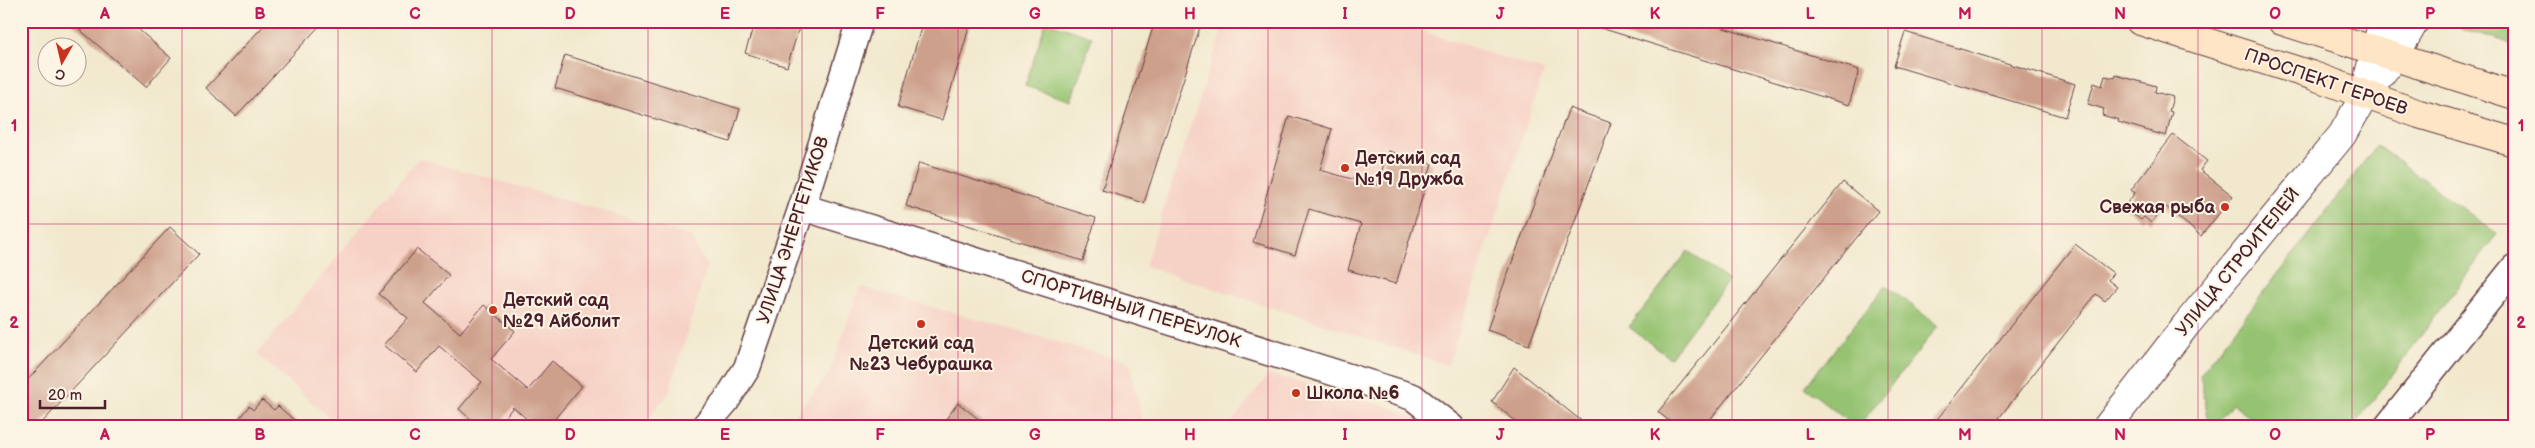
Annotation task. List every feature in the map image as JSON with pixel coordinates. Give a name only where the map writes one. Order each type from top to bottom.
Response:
[{"type":"main road","name":"ПРОСПЕКТ ГЕРОЕВ","points":[[2140,21],[2514,142]]},
{"type":"main road","points":[[2282,21],[2514,95]]},
{"type":"street","name":"УЛИЦА ЭНЕРГЕТИКОВ","points":[[704,427],[726,401],[747,368],[802,207],[860,21]]},
{"type":"street","name":"УЛИЦА СТРОИТЕЛЕЙ","points":[[2383,21],[2384,53]]},
{"type":"street","name":"УЛИЦА СТРОИТЕЛЕЙ","points":[[2107,427],[2186,325],[2342,135],[2384,53],[2415,21]]},
{"type":"street","name":"СПОРТИВНЫЙ ПЕРЕУЛОК","points":[[802,207],[1413,397],[1452,427]]},
{"type":"street","points":[[2387,427],[2514,268]]},
{"type":"shaded area","name":"Детский сад №19 Дружба","points":[[1225,21],[1392,21],[1544,71],[1448,365],[1145,266]]},
{"type":"shaded area","name":"Детский сад №29 Айболит","points":[[419,158],[690,236],[707,267],[669,393],[641,427],[340,427],[257,354]]},
{"type":"shaded area","name":"Детский сад №23 Чебурашка","points":[[860,287],[1129,362],[1144,427],[785,427],[829,374]]},
{"type":"shaded area","name":"Школа №6","points":[[1269,374],[1404,411],[1426,427],[1228,427]]},
{"type":"green space","points":[[2454,21],[2514,21],[2514,44],[2463,29]]},
{"type":"green space","points":[[1046,22],[1092,37],[1071,101],[1025,86]]},
{"type":"green space","points":[[2377,145],[2497,234],[2353,427],[2263,427],[2232,404],[2216,425],[2208,417],[2200,375]]},
{"type":"green space","points":[[1688,251],[1728,281],[1670,358],[1629,327]]},
{"type":"green space","points":[[1886,285],[1938,326],[1858,427],[1855,427],[1805,387]]},
{"type":"building","points":[[70,21],[129,21],[171,58],[146,87]]},
{"type":"building","points":[[268,21],[324,21],[236,116],[206,88]]},
{"type":"building","points":[[755,21],[801,21],[787,67],[745,53]]},
{"type":"building","points":[[923,21],[971,21],[942,120],[898,107]]},
{"type":"building","points":[[1155,21],[1202,21],[1144,203],[1102,190]]},
{"type":"building","points":[[1592,21],[1701,21],[1859,70],[1849,105],[1591,25]]},
{"type":"building","points":[[1905,32],[2075,84],[2065,117],[1894,66]]},
{"type":"building","points":[[565,55],[740,109],[730,142],[555,88]]},
{"type":"building","points":[[2116,75],[2156,86],[2155,92],[2173,97],[2169,111],[2172,112],[2166,136],[2118,122],[2119,120],[2102,115],[2104,109],[2088,104],[2094,83],[2102,86],[2105,76],[2115,78]]},
{"type":"building","points":[[1569,108],[1611,123],[1529,345],[1487,330]]},
{"type":"building","points":[[1289,116],[1332,129],[1320,170],[1377,186],[1388,151],[1432,164],[1396,284],[1348,270],[1361,224],[1309,209],[1295,255],[1253,242]]},
{"type":"building","points":[[2173,135],[2207,161],[2200,170],[2233,196],[2201,236],[2165,206],[2151,223],[2144,217],[2141,220],[2124,207],[2135,193],[2131,190]]},
{"type":"building","points":[[919,163],[1096,218],[1083,261],[906,206]]},
{"type":"building","points":[[1843,182],[1878,211],[1704,427],[1677,427],[1658,412]]},
{"type":"building","points":[[170,227],[199,254],[38,427],[21,427],[21,387]]},
{"type":"building","points":[[2075,244],[2113,273],[2108,280],[2117,287],[2105,301],[2096,294],[1992,427],[1931,427]]},
{"type":"building","points":[[417,249],[449,275],[425,303],[460,333],[484,305],[515,331],[491,359],[528,390],[552,361],[582,386],[548,427],[536,427],[513,407],[497,427],[480,427],[459,409],[482,382],[439,346],[417,372],[384,345],[408,318],[379,294]]},
{"type":"building","points":[[1514,367],[1589,427],[1523,427],[1492,402]]},
{"type":"building","points":[[262,400],[274,410],[278,406],[302,427],[232,427],[249,406],[253,410]]},
{"type":"building","points":[[958,403],[989,427],[940,427]]},
{"type":"place","name":"Детский сад №19 Дружба","points":[[1345,168]]},
{"type":"place","name":"Свежая рыба","points":[[2225,207]]},
{"type":"place","name":"Детский сад №29 Айболит","points":[[493,310]]},
{"type":"place","name":"Детский сад №23 Чебурашка","points":[[921,324]]},
{"type":"place","name":"Школа №6","points":[[1296,393]]}]
